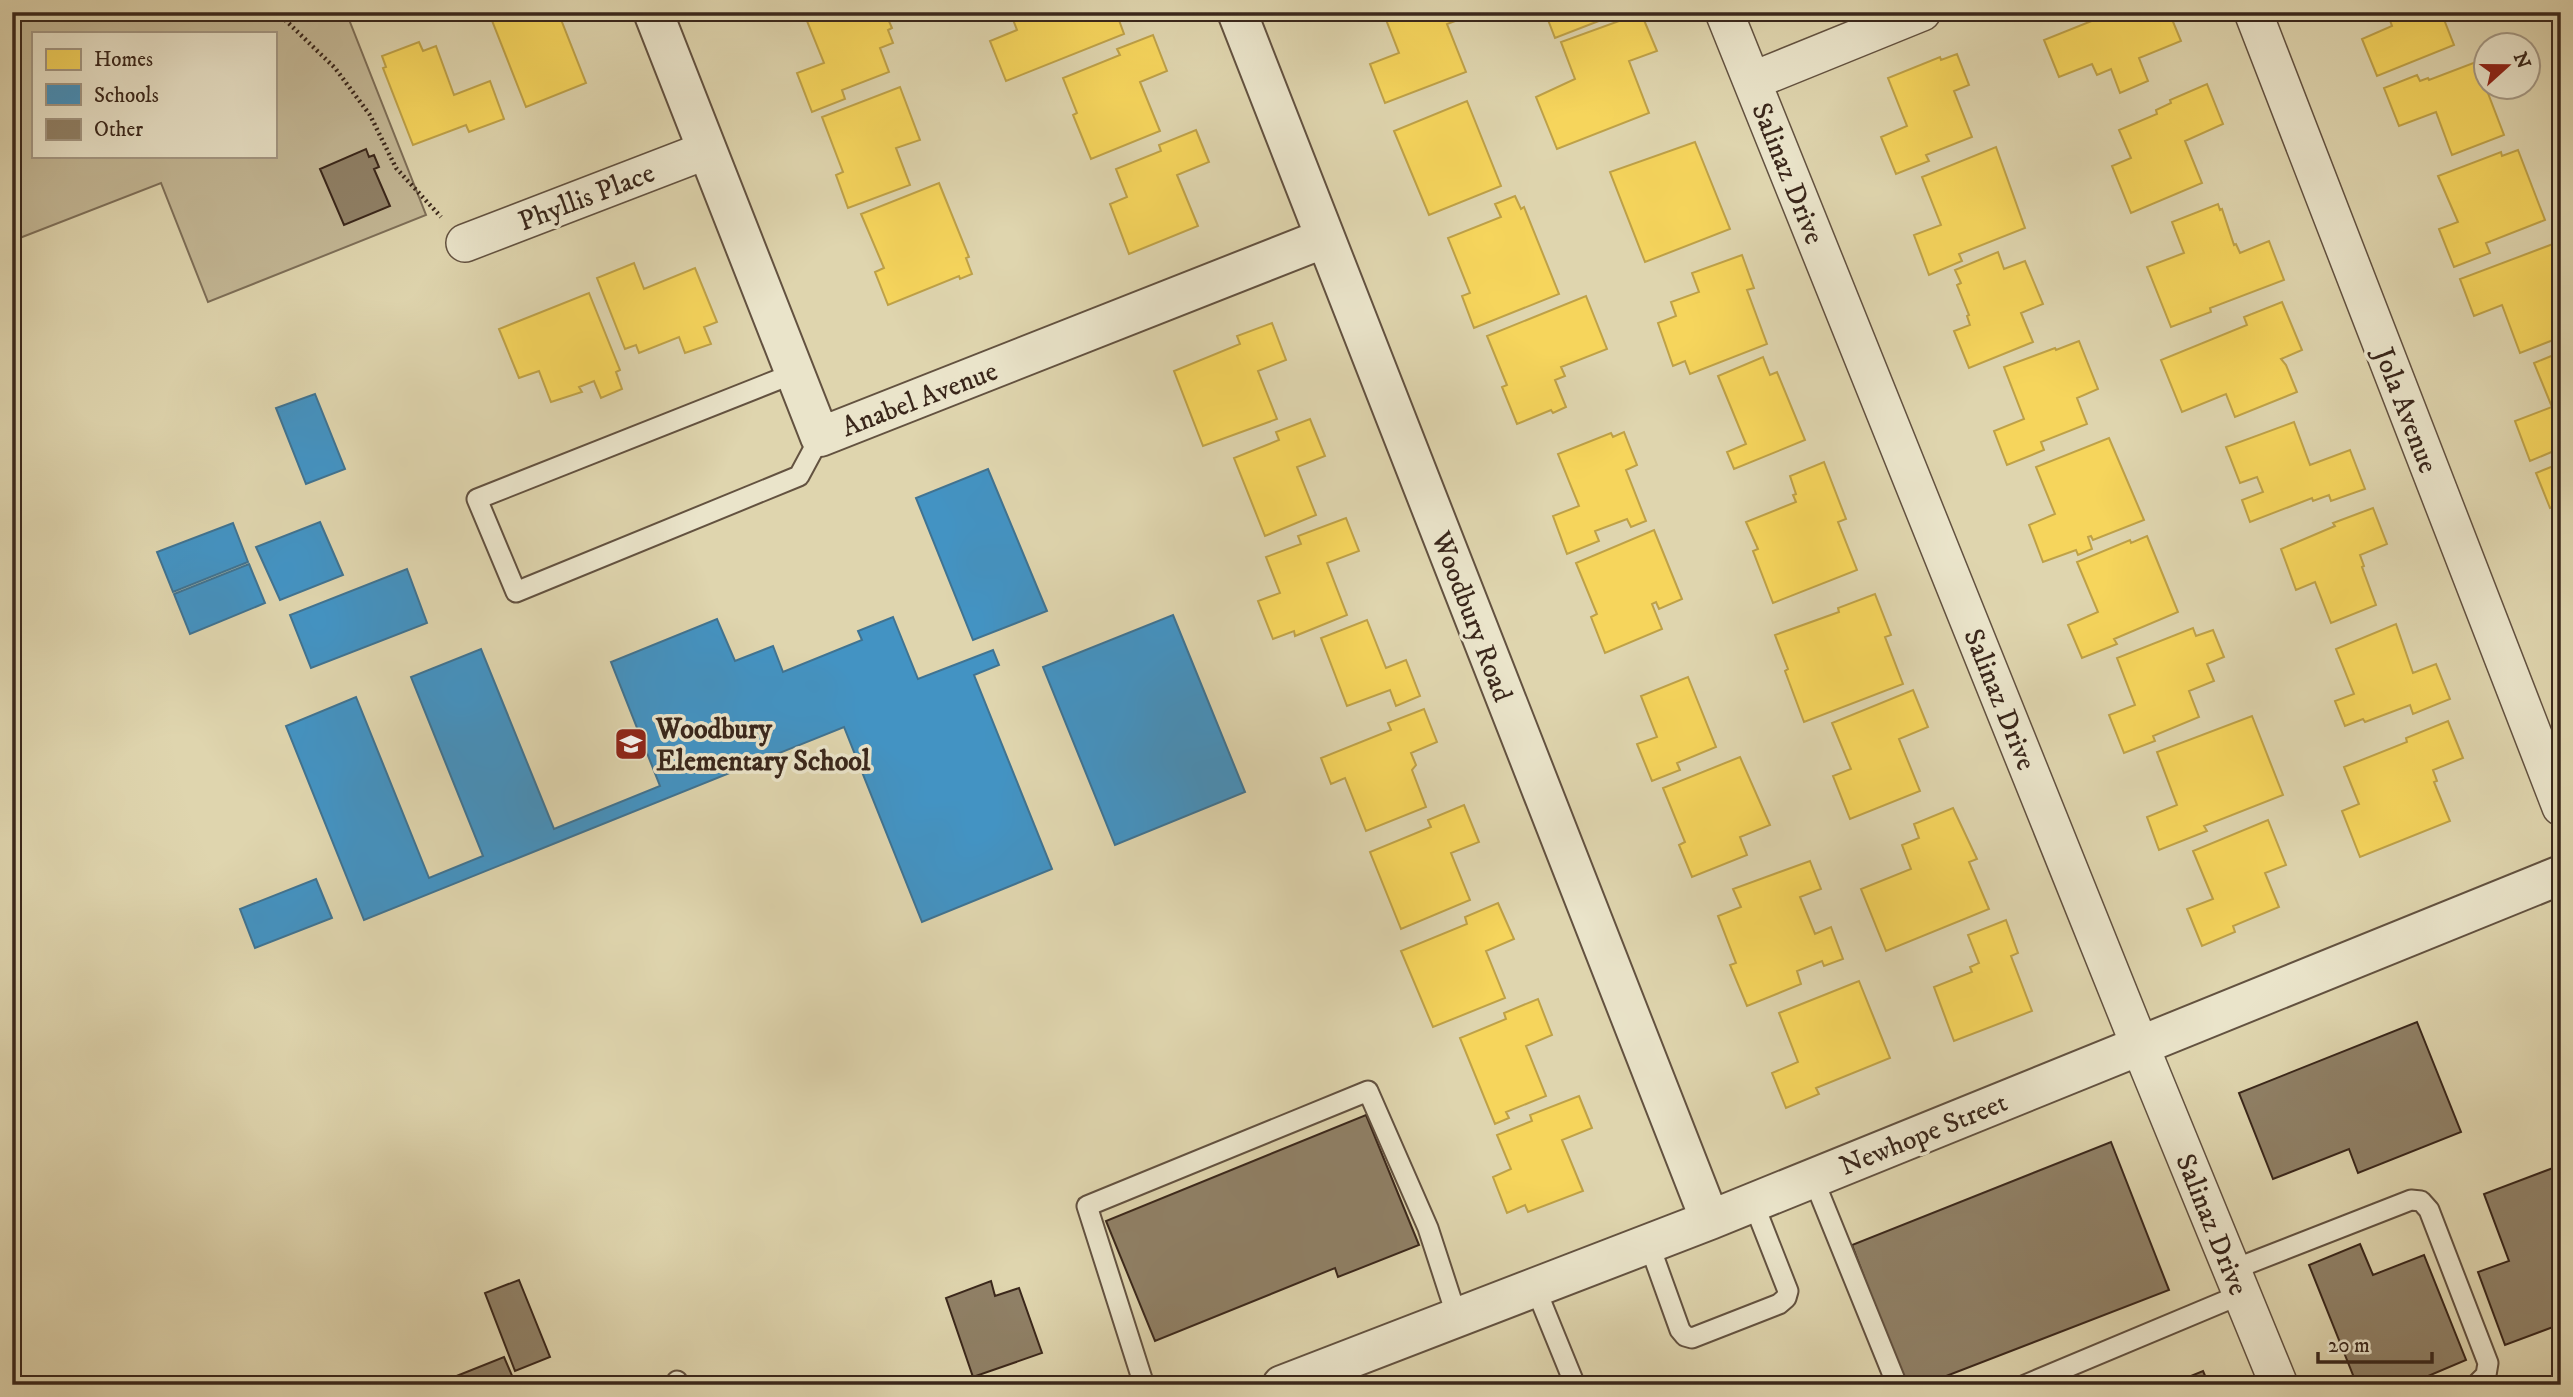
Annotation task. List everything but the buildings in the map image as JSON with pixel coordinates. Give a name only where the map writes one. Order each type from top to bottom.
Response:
[{"type":"street","name":"Anabel Avenue","points":[[653,12],[820,437],[1325,238]]},
{"type":"street","name":"Woodbury Road","points":[[1237,12],[1710,1220]]},
{"type":"street","name":"Salinaz Drive","points":[[1724,12],[2279,1385]]},
{"type":"street","points":[[1752,81],[1922,12]]},
{"type":"street","name":"Jola Avenue","points":[[2253,12],[2561,807]]},
{"type":"street","name":"Phyllis Place","points":[[465,243],[707,150]]},
{"type":"street","name":"Newhope Street","points":[[1282,1385],[1710,1220],[2561,875]]},
{"type":"lane","points":[[795,373],[477,499],[516,592],[799,476],[820,437]]},
{"type":"lane","points":[[1144,1385],[1087,1206],[1368,1091],[1428,1228],[1457,1317]]},
{"type":"lane","points":[[1812,1178],[1898,1385]]},
{"type":"lane","points":[[2025,1385],[2411,1200],[2421,1201],[2429,1210],[2487,1363],[2486,1375],[2476,1385]]},
{"type":"lane","points":[[1648,1244],[1679,1330],[1685,1336],[1692,1338],[1779,1304],[1786,1298],[1788,1291],[1753,1202]]},
{"type":"lane","points":[[1535,1287],[1574,1385]]},
{"type":"path","points":[[277,12],[335,68],[370,115],[396,169],[465,243]]},
{"type":"shaded area","points":[[12,12],[346,12],[426,215],[208,302],[161,183],[12,241]]},
{"type":"place","name":"Woodbury Elementary School","points":[[631,744]]}]
